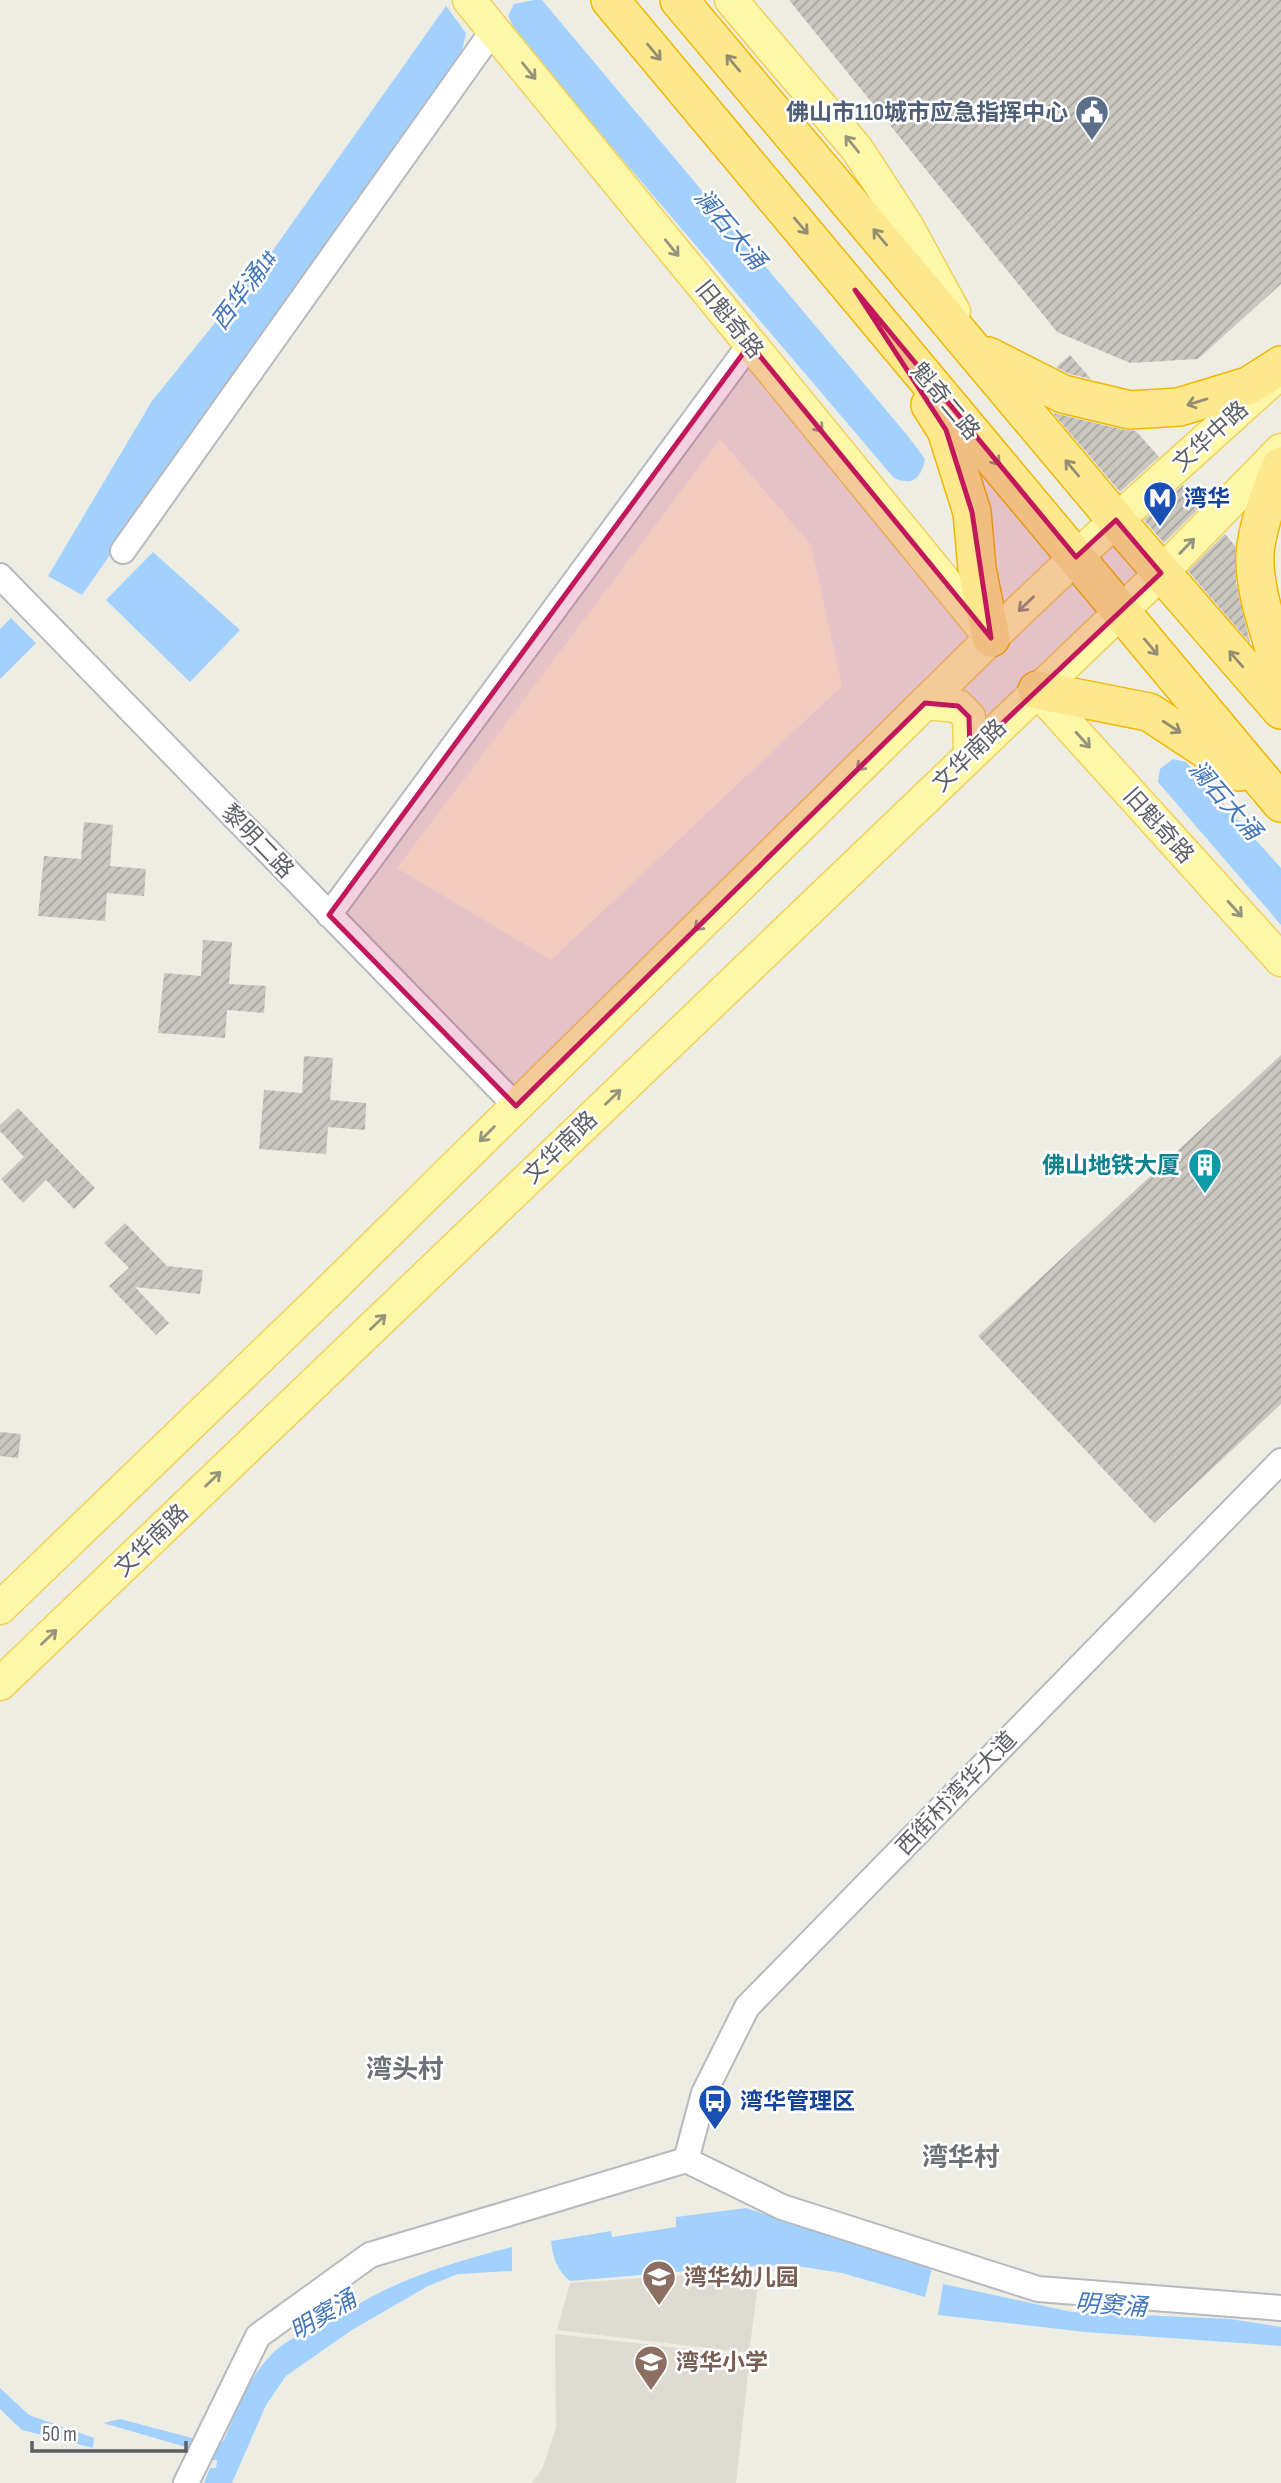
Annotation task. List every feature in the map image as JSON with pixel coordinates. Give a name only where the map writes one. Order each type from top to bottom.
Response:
[{"type":"highway","name":"魁奇二路","points":[[610,0],[1278,799]]},
{"type":"highway","points":[[679,0],[1116,520],[1281,710]]},
{"type":"highway","points":[[855,290],[946,430],[972,512],[977,569],[990,638]]},
{"type":"highway","points":[[975,349],[1063,394],[1130,411],[1179,407],[1248,386],[1281,365]]},
{"type":"highway","points":[[1281,466],[1266,504],[1255,555],[1281,665]]},
{"type":"highway","points":[[1037,690],[1149,712],[1278,799]]},
{"type":"main road","name":"旧魁奇路","points":[[469,0],[990,638]]},
{"type":"main road","points":[[731,0],[857,149],[907,226],[975,349]]},
{"type":"main road","name":"文华中路","points":[[1076,557],[1281,371]]},
{"type":"main road","points":[[1120,610],[1161,573],[1281,450]]},
{"type":"main road","points":[[0,1608],[516,1107],[990,638],[1076,557]]},
{"type":"main road","name":"文华南路","points":[[0,1684],[1120,610]]},
{"type":"main road","name":"旧魁奇路","points":[[1037,690],[1281,960]]},
{"type":"main road","points":[[925,703],[958,706],[969,717],[970,754]]},
{"type":"street","points":[[123,551],[494,29]]},
{"type":"street","points":[[330,915],[750,344]]},
{"type":"street","name":"黎明二路","points":[[0,576],[516,1107]]},
{"type":"street","name":"西街村湾华大道","points":[[687,2160],[704,2093],[747,2007],[1281,1461]]},
{"type":"street","points":[[186,2483],[258,2336],[370,2255],[687,2160],[782,2207],[1038,2289],[1281,2308]]},
{"type":"highlighted area","points":[[855,290],[1076,557],[1116,520],[1161,573],[970,754],[969,717],[958,706],[925,703],[516,1106],[329,915],[750,344],[991,638],[972,512],[946,430]]},
{"type":"shaded area","points":[[720,439],[811,545],[842,686],[551,960],[397,868]]},
{"type":"shaded area","name":"湾华幼儿园","points":[[760,2270],[749,2353],[557,2330],[570,2283]]},
{"type":"shaded area","name":"湾华小学","points":[[555,2334],[750,2356],[736,2483],[532,2483],[542,2469],[556,2428]]},
{"type":"water","name":"澜石大涌","points":[[542,0],[907,435],[925,459],[921,472],[915,479],[906,481],[894,478],[519,38],[508,16],[514,4]]},
{"type":"water","name":"西华涌1#","points":[[446,6],[466,33],[462,51],[82,595],[48,576],[152,401],[271,253]]},
{"type":"water","points":[[153,552],[240,630],[190,682],[106,600]]},
{"type":"water","points":[[11,618],[36,643],[0,679],[0,629]]},
{"type":"water","points":[[1173,759],[1186,762],[1281,868],[1281,925],[1158,782],[1160,769]]},
{"type":"water","points":[[746,2208],[932,2268],[925,2297],[842,2273],[790,2265],[570,2281],[559,2268],[553,2253],[551,2241],[611,2231],[612,2237],[676,2227],[676,2217]]},
{"type":"water","points":[[512,2247],[512,2271],[458,2274],[428,2286],[352,2330],[286,2376],[266,2405],[232,2483],[204,2483],[210,2468],[216,2468],[217,2460],[213,2460],[211,2455],[217,2441],[221,2443],[224,2440],[249,2385],[277,2349],[398,2284],[454,2263]]},
{"type":"water","points":[[943,2284],[1072,2312],[1230,2319],[1281,2327],[1281,2346],[1085,2332],[938,2315]]},
{"type":"water","points":[[0,2388],[29,2415],[94,2438],[93,2448],[22,2430],[0,2409]]},
{"type":"water","points":[[120,2419],[196,2439],[193,2449],[103,2423]]},
{"type":"building","name":"佛山市110城市应急指挥中心","points":[[789,0],[1281,0],[1281,284],[1198,359],[1130,363],[1057,332]]},
{"type":"building","points":[[1070,355],[1091,379],[1056,367]]},
{"type":"building","points":[[1053,413],[1136,431],[1159,457],[1120,492]]},
{"type":"building","points":[[1183,485],[1201,506],[1164,543],[1144,520]]},
{"type":"building","points":[[1225,534],[1235,546],[1236,583],[1250,643],[1188,571]]},
{"type":"building","points":[[84,822],[113,825],[110,866],[146,869],[144,896],[107,893],[105,921],[38,916],[44,856],[81,859]]},
{"type":"building","points":[[203,940],[232,942],[229,984],[266,986],[264,1013],[227,1010],[225,1038],[158,1033],[164,973],[201,976]]},
{"type":"building","name":"佛山地铁大厦","points":[[1281,1055],[1281,1404],[1154,1523],[978,1336]]},
{"type":"building","points":[[304,1056],[333,1058],[330,1100],[366,1103],[365,1130],[328,1127],[326,1154],[259,1149],[264,1090],[302,1093]]},
{"type":"building","points":[[18,1108],[95,1188],[74,1209],[46,1180],[23,1203],[1,1179],[24,1157],[0,1131],[0,1125]]},
{"type":"building","points":[[125,1223],[167,1266],[203,1270],[200,1294],[135,1287],[169,1323],[156,1335],[109,1286],[129,1268],[104,1243]]},
{"type":"building","points":[[0,1432],[21,1434],[18,1458],[0,1456]]},
{"type":"place","name":"佛山市110城市应急指挥中心","points":[[1092,142]]},
{"type":"place","name":"湾华","points":[[1160,528]]},
{"type":"place","name":"佛山地铁大厦","points":[[1205,1195]]},
{"type":"place","name":"湾华管理区","points":[[715,2131]]},
{"type":"place","name":"湾华幼儿园","points":[[659,2307]]},
{"type":"place","name":"湾华小学","points":[[651,2392]]},
{"type":"district","name":"湾头村","points":[[405,2069]]},
{"type":"district","name":"湾华村","points":[[961,2157]]},
{"type":"water label","name":"明窦涌","points":[[1111,2305]]},
{"type":"water label","name":"明窦涌","points":[[323,2315]]}]
